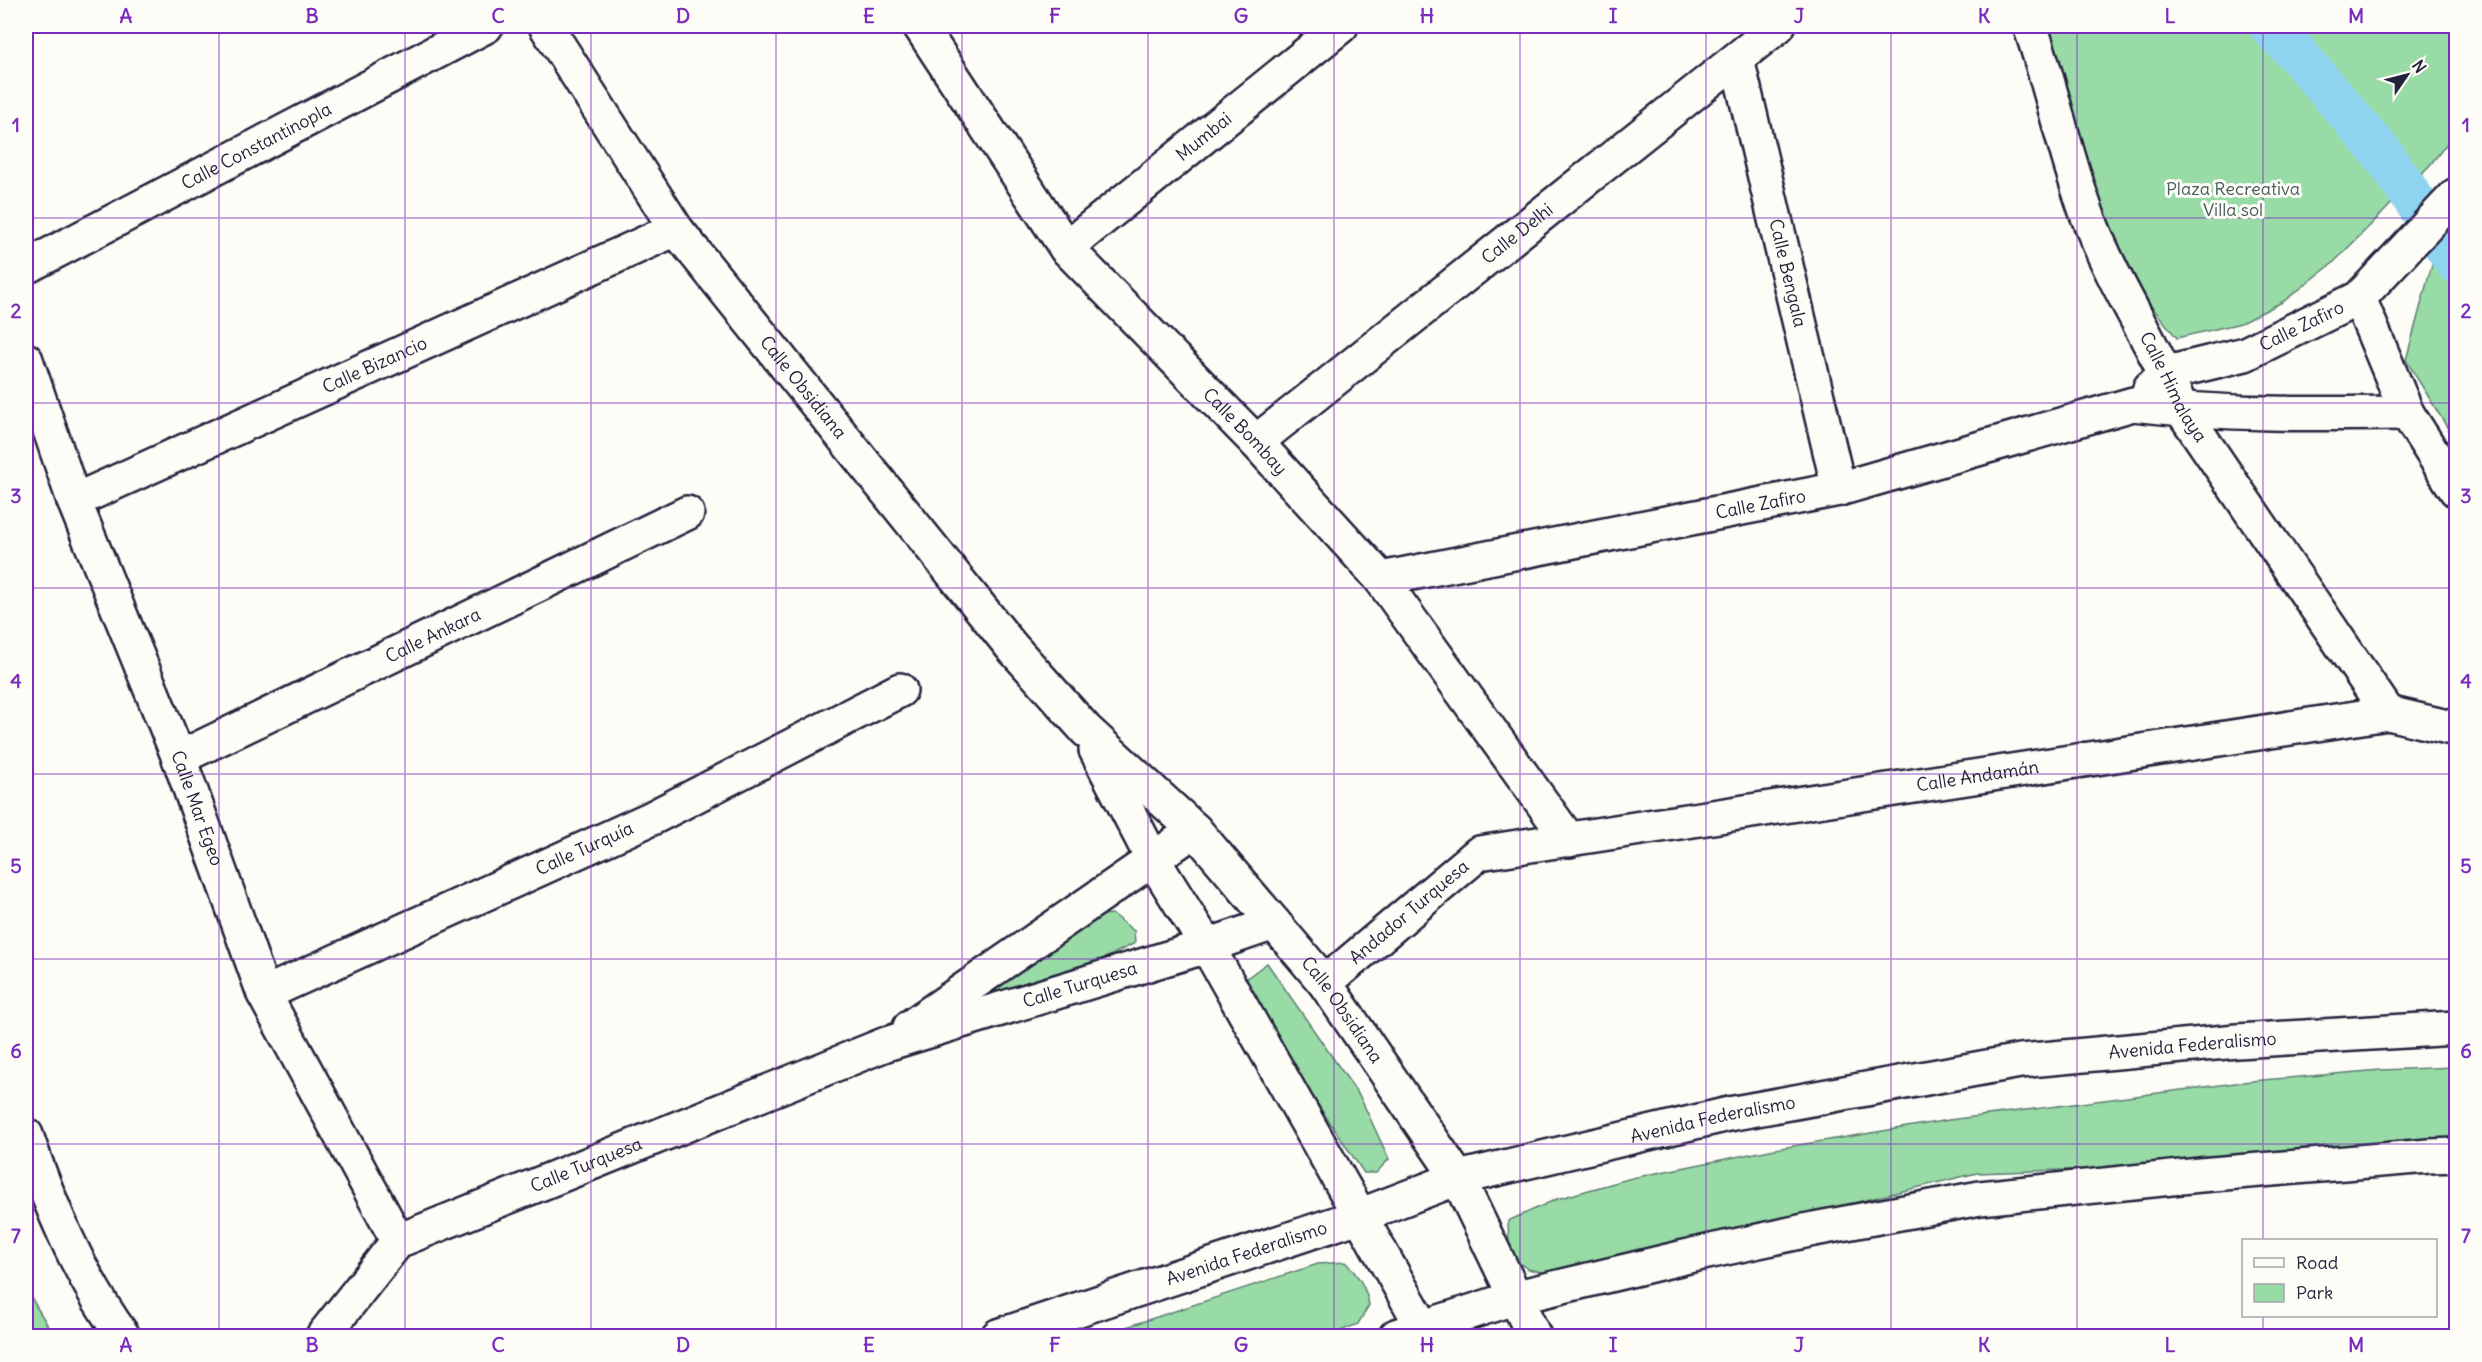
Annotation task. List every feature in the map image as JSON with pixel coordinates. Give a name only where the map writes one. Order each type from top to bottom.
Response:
[{"type":"street","name":"Calle Constantinopla","points":[[26,267],[486,26]]},
{"type":"street","name":"Calle Obsidiana","points":[[546,26],[676,229],[1011,646],[1086,730],[1195,830],[1325,983],[1458,1178],[1534,1336]]},
{"type":"street","name":"Calle Bombay","points":[[920,26],[1066,248],[1256,442],[1381,579],[1569,840]]},
{"type":"street","name":"Mumbai","points":[[1066,248],[1341,26]]},
{"type":"street","name":"Calle Delhi","points":[[1256,442],[1778,26]]},
{"type":"street","name":"Calle Himalaya","points":[[2030,26],[2068,157],[2090,222],[2134,317],[2167,373],[2182,410],[2388,714]]},
{"type":"street","name":"Calle Bengala","points":[[1737,59],[1839,489]]},
{"type":"street","points":[[2359,298],[2457,195]]},
{"type":"street","name":"Calle Bizancio","points":[[74,501],[676,229]]},
{"type":"street","name":"Calle Zafiro","points":[[2133,404],[2167,373],[2245,354],[2359,298],[2407,413],[2457,489]]},
{"type":"street","name":"Calle Mar Egeo","points":[[26,360],[74,501],[179,758],[264,994],[399,1241]]},
{"type":"street","name":"Calle Zafiro","points":[[1381,579],[1839,489],[2133,404],[2182,410],[2261,414],[2407,413]]},
{"type":"street","name":"Calle Ankara","points":[[179,758],[687,513]]},
{"type":"street","name":"Calle Turquía","points":[[264,994],[652,818],[900,690]]},
{"type":"street","points":[[2388,714],[2457,729]]},
{"type":"street","name":"Calle Andamán","points":[[1569,840],[2388,714]]},
{"type":"street","name":"Calle Obsidiana","points":[[1086,730],[1152,858],[1207,946],[1359,1216],[1416,1334]]},
{"type":"street","name":"Calle Turquesa","points":[[886,1044],[1195,830]]},
{"type":"street","name":"Andador Turquesa","points":[[1325,983],[1479,854],[1569,840]]},
{"type":"street","name":"Calle Turquesa","points":[[323,1336],[399,1241],[886,1044],[1274,924]]},
{"type":"street","name":"Avenida Federalismo","points":[[998,1336],[1359,1216],[1458,1178],[1729,1114],[2020,1061],[2237,1041],[2457,1028]]},
{"type":"street","points":[[26,1135],[50,1205],[82,1267],[123,1336]]},
{"type":"street","points":[[1416,1334],[1517,1297],[1814,1229],[1980,1197],[2199,1175],[2457,1155]]},
{"type":"green space","name":"Plaza Recreativa Villa sol","points":[[2038,26],[2456,26],[2456,132],[2430,165],[2332,264],[2284,301],[2241,323],[2177,338],[2113,259]]},
{"type":"green space","points":[[2456,254],[2456,442],[2406,360],[2432,264]]},
{"type":"green space","points":[[1112,914],[1134,931],[1135,943],[1094,964],[983,1004],[979,988],[1096,916]]},
{"type":"green space","points":[[1267,963],[1360,1097],[1389,1159],[1376,1173],[1364,1173],[1273,1038],[1244,988],[1247,978]]},
{"type":"green space","points":[[2456,1067],[2456,1140],[2265,1153],[2091,1169],[1977,1173],[1800,1216],[1546,1273],[1528,1269],[1513,1259],[1509,1244],[1508,1221],[1557,1199],[1632,1178],[1775,1149],[1949,1120],[2251,1081],[2381,1070]]},
{"type":"green space","points":[[1345,1262],[1361,1282],[1369,1305],[1358,1324],[1328,1336],[1099,1336],[1318,1264]]},
{"type":"green space","points":[[26,1289],[54,1336],[26,1336]]},
{"type":"waterway","points":[[2270,26],[2298,55],[2385,157],[2456,262]]}]
